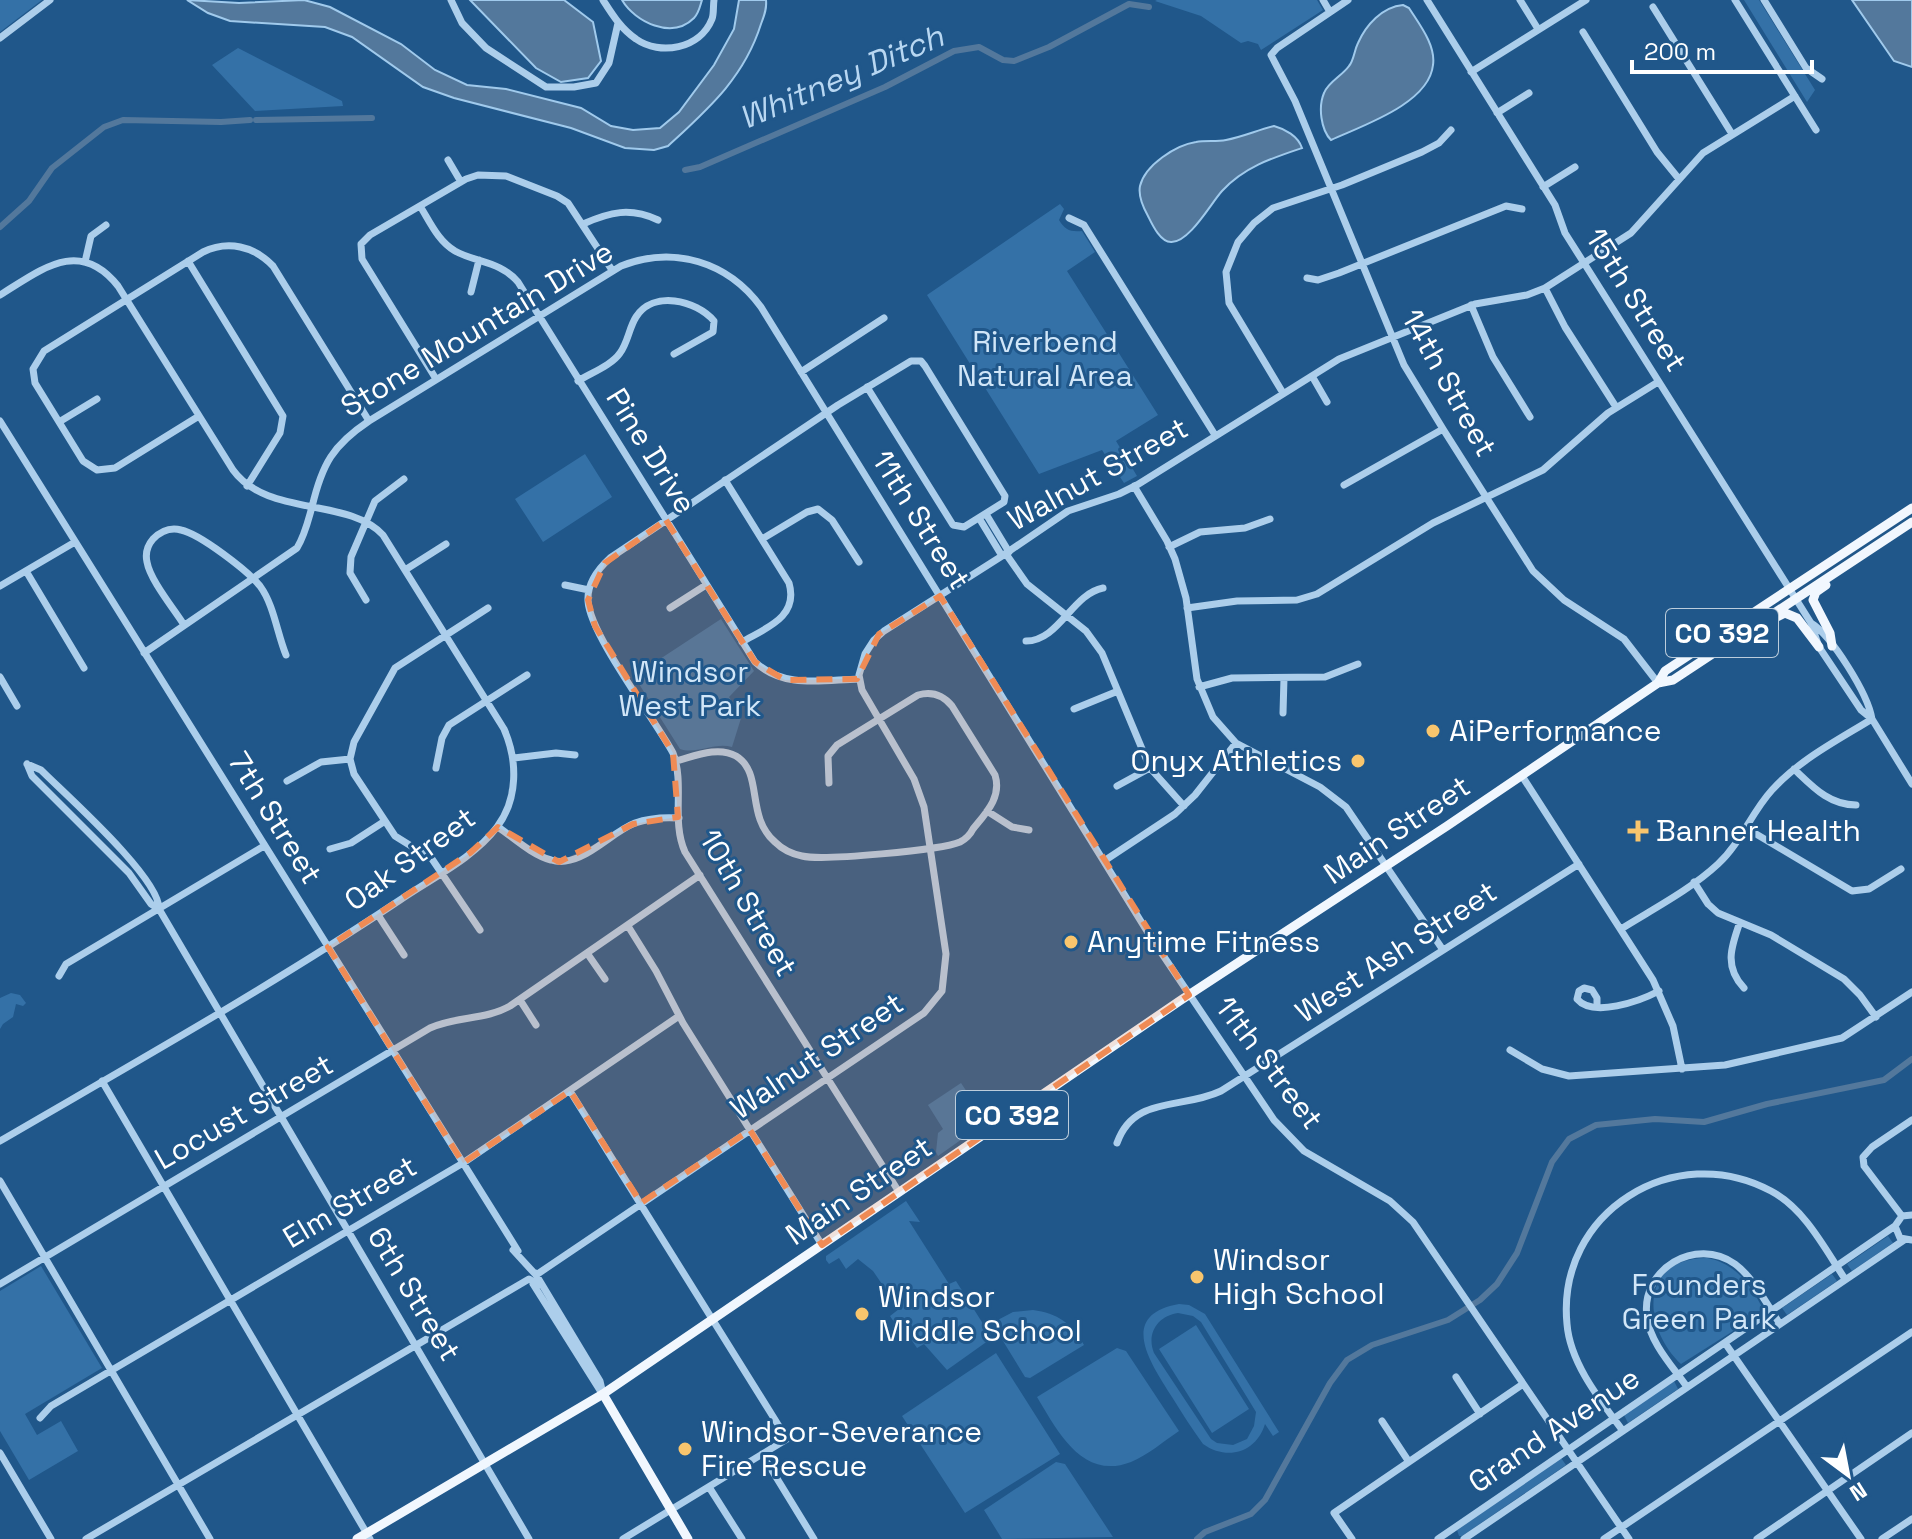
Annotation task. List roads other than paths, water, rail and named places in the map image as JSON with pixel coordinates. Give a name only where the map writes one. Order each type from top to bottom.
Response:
[{"type":"main road","points":[[1895,519],[1912,502]]},
{"type":"main road","name":"Main Street","points":[[1658,683],[1665,671],[1912,508]]},
{"type":"main road","name":"Main Street","points":[[357,1539],[368,1536],[603,1394],[1189,995],[1658,683],[1673,680],[1912,520]]},
{"type":"main road","points":[[1832,646],[1830,633],[1814,606],[1813,598],[1818,590],[1861,556]]},
{"type":"main road","points":[[1730,642],[1785,613],[1797,618],[1819,647]]},
{"type":"main road","name":"7th Street","points":[[603,1394],[688,1539]]},
{"type":"street","points":[[0,38],[50,0]]},
{"type":"street","points":[[451,0],[462,23],[486,48],[546,87],[596,83],[609,63],[618,23]]},
{"type":"street","points":[[603,0],[618,23],[636,39],[654,48],[678,48],[698,38],[712,20],[714,0]]},
{"type":"street","points":[[1323,0],[1330,12],[1348,0]]},
{"type":"street","name":"15th Street","points":[[1427,0],[1558,211],[1565,233],[1811,623],[1819,647],[1861,710],[1872,719]]},
{"type":"street","points":[[1520,0],[1538,29]]},
{"type":"street","points":[[1471,72],[1586,0]]},
{"type":"street","points":[[1735,0],[1816,130]]},
{"type":"street","points":[[1764,0],[1806,68],[1822,79]]},
{"type":"street","points":[[1653,7],[1732,134]]},
{"type":"street","name":"14th Street","points":[[1330,12],[1271,55],[1295,101],[1404,365],[1540,581],[1618,634],[1639,655],[1658,683]]},
{"type":"street","points":[[1583,32],[1657,152],[1679,179]]},
{"type":"street","points":[[1497,113],[1529,93]]},
{"type":"street","name":"Walnut Street","points":[[86,1539],[533,1277],[924,1013],[942,991],[946,954],[924,807],[918,789],[864,696],[859,679],[865,654],[879,634],[1068,511],[1134,486],[1339,359],[1471,305],[1527,295],[1545,288],[1631,233],[1698,157],[1795,96]]},
{"type":"street","points":[[1283,393],[1232,311],[1226,290],[1227,265],[1238,242],[1265,213],[1431,148],[1451,130]]},
{"type":"street","points":[[448,160],[461,182]]},
{"type":"street","points":[[1543,187],[1575,167]]},
{"type":"street","points":[[351,244],[361,244],[370,235],[461,182],[487,174],[513,178],[562,199],[574,210],[612,270]]},
{"type":"street","name":"Pine Drive","points":[[420,206],[443,241],[458,252],[498,266],[513,276],[755,662],[764,671],[785,680],[859,679]]},
{"type":"street","points":[[1307,278],[1318,280],[1506,206],[1522,209]]},
{"type":"street","points":[[583,224],[618,211],[636,212],[658,220]]},
{"type":"street","points":[[1069,218],[1084,225],[1215,435]]},
{"type":"street","points":[[85,262],[93,234],[106,225]]},
{"type":"street","points":[[361,244],[362,259],[436,379]]},
{"type":"street","points":[[199,416],[115,468],[97,470],[86,464],[59,422],[34,379],[33,369],[44,351],[188,261],[210,248],[241,246],[273,266],[369,421]]},
{"type":"street","name":"Stone Mountain Drive","points":[[144,653],[297,548],[305,533],[319,479],[330,456],[351,433],[612,270],[655,257],[681,257],[706,263],[728,274],[745,288],[771,323]]},
{"type":"street","points":[[0,295],[51,265],[69,260],[85,262],[108,274],[233,470],[247,486],[259,493],[365,521]]},
{"type":"street","points":[[471,292],[479,260]]},
{"type":"street","points":[[188,261],[283,416],[280,433],[247,486]]},
{"type":"street","points":[[1545,288],[1565,327],[1616,407]]},
{"type":"street","points":[[578,381],[616,358],[638,315],[653,303],[685,303],[700,309],[714,321],[713,332],[674,354]]},
{"type":"street","points":[[1471,305],[1493,357],[1530,417]]},
{"type":"street","points":[[801,372],[884,318]]},
{"type":"street","name":"11th Street","points":[[771,323],[1104,861],[1189,995],[1274,1120],[1294,1142],[1318,1161],[1390,1201],[1407,1215],[1629,1539]]},
{"type":"street","points":[[565,585],[589,590],[596,574],[610,558],[826,413],[867,387],[918,355],[1008,500],[958,531],[867,387]]},
{"type":"street","points":[[1312,376],[1327,402]]},
{"type":"street","points":[[1187,608],[1237,601],[1297,600],[1313,596],[1433,523],[1552,464],[1616,407],[1658,382]]},
{"type":"street","points":[[59,422],[97,399]]},
{"type":"street","name":"7th Street","points":[[0,421],[463,1163],[603,1394]]},
{"type":"street","points":[[1344,485],[1443,429]]},
{"type":"street","points":[[366,600],[350,573],[349,565],[375,501],[404,479]]},
{"type":"street","points":[[725,480],[789,583],[792,601],[781,619],[742,642]]},
{"type":"street","points":[[1134,486],[1169,547],[1180,576],[1199,687],[1213,717],[1236,743],[1331,794],[1350,811],[1443,950]]},
{"type":"street","points":[[762,539],[821,506],[859,562]]},
{"type":"street","points":[[982,516],[1027,584],[1093,638],[1150,768],[1184,806]]},
{"type":"street","points":[[1169,547],[1200,532],[1245,528],[1270,519]]},
{"type":"street","name":"Oak Street","points":[[0,1141],[328,947],[481,845],[498,827],[510,799],[514,758],[504,729],[383,535],[365,521]]},
{"type":"street","points":[[184,625],[148,567],[147,547],[161,532],[179,529],[244,569],[253,578],[266,596],[286,655]]},
{"type":"street","points":[[0,586],[75,542]]},
{"type":"street","points":[[405,570],[446,544]]},
{"type":"street","points":[[26,571],[84,668]]},
{"type":"street","points":[[670,608],[706,585]]},
{"type":"street","points":[[1026,641],[1042,638],[1087,594],[1103,588]]},
{"type":"street","name":"10th Street","points":[[589,590],[589,607],[595,626],[676,761],[682,844],[899,1192]]},
{"type":"street","points":[[480,930],[426,854],[398,838],[385,821],[354,774],[350,759],[354,742],[392,671],[488,608]]},
{"type":"street","name":"15th Street","points":[[1811,623],[1821,629],[1857,684],[1870,705],[1872,719]]},
{"type":"street","points":[[1199,687],[1232,678],[1325,677],[1358,664]]},
{"type":"street","points":[[436,768],[442,738],[449,725],[527,675]]},
{"type":"street","points":[[0,677],[17,706]]},
{"type":"street","points":[[1283,713],[1284,678]]},
{"type":"street","points":[[1074,709],[1118,691]]},
{"type":"street","points":[[676,761],[719,751],[738,758],[747,766],[752,778],[755,808],[764,829],[782,847],[802,856],[930,848],[962,841],[970,835],[996,796],[996,779],[948,701],[938,694],[924,693],[832,750],[828,756],[829,783]]},
{"type":"street","points":[[1621,929],[1694,882],[1724,858],[1771,790],[1794,769],[1872,719],[1912,784]]},
{"type":"street","points":[[1104,861],[1155,829],[1184,806],[1236,743]]},
{"type":"street","points":[[514,758],[556,753],[575,755]]},
{"type":"street","points":[[287,781],[321,762],[350,759]]},
{"type":"street","name":"6th Street","points":[[159,909],[159,899],[137,866],[41,770],[27,764],[32,776],[129,873],[151,904],[159,909],[529,1539]]},
{"type":"street","points":[[1117,786],[1150,768]]},
{"type":"street","points":[[1794,769],[1829,799],[1843,805],[1856,805]]},
{"type":"street","points":[[1522,776],[1659,991],[1673,1026],[1682,1069]]},
{"type":"street","points":[[987,811],[1012,827],[1029,830]]},
{"type":"street","points":[[498,827],[536,853],[559,862],[578,858],[633,824],[658,818],[679,818]]},
{"type":"street","points":[[330,849],[351,843],[385,821]]},
{"type":"street","points":[[1746,828],[1852,891],[1869,889],[1901,869]]},
{"type":"street","points":[[59,976],[66,964],[264,846]]},
{"type":"street","name":"West Ash Street","points":[[1117,1143],[1123,1127],[1143,1111],[1202,1100],[1245,1077],[1579,864]]},
{"type":"street","name":"Locust Street","points":[[0,1284],[439,1024],[495,1013],[520,1000],[700,875]]},
{"type":"street","points":[[1694,882],[1711,908],[1721,915],[1771,935],[1838,975],[1852,986],[1876,1017]]},
{"type":"street","points":[[378,915],[404,955]]},
{"type":"street","points":[[1740,922],[1731,947],[1730,964],[1735,978],[1744,988]]},
{"type":"street","points":[[628,926],[679,1016],[822,1245]]},
{"type":"street","points":[[587,953],[605,979]]},
{"type":"street","points":[[1597,1006],[1636,1002],[1659,991]]},
{"type":"street","points":[[1510,1050],[1542,1069],[1569,1076],[1725,1065],[1836,1040],[1912,992]]},
{"type":"street","points":[[520,1000],[536,1025]]},
{"type":"street","name":"Elm Street","points":[[40,1418],[51,1406],[463,1163],[679,1016]]},
{"type":"street","points":[[102,1081],[368,1536]]},
{"type":"street","points":[[570,1091],[787,1439],[623,1539]]},
{"type":"street","points":[[1902,1216],[1864,1166],[1863,1157],[1872,1147],[1912,1120]]},
{"type":"street","points":[[1623,1431],[1578,1362],[1567,1325],[1569,1285],[1578,1249],[1599,1221],[1627,1196],[1668,1176],[1697,1172],[1734,1176],[1773,1192],[1801,1215],[1845,1279]]},
{"type":"street","points":[[0,1181],[210,1539]]},
{"type":"street","points":[[1908,1240],[1897,1234],[1895,1226],[1902,1216],[1912,1215]]},
{"type":"street","name":"Grand Avenue","points":[[1438,1539],[1452,1535],[1568,1450],[1895,1226]]},
{"type":"street","name":"7th Street","points":[[510,1240],[513,1250],[554,1307],[600,1381],[603,1394]]},
{"type":"street","name":"Grand Avenue","points":[[1464,1539],[1845,1279],[1908,1240]]},
{"type":"street","points":[[1687,1387],[1654,1339],[1646,1310],[1652,1283],[1672,1262],[1696,1254],[1725,1258],[1742,1270],[1780,1324]]},
{"type":"street","points":[[1604,1539],[1912,1332]]},
{"type":"street","points":[[1725,1343],[1861,1539]]},
{"type":"street","points":[[1456,1377],[1480,1414]]},
{"type":"street","points":[[1352,1539],[1334,1513],[1523,1384]]},
{"type":"street","points":[[1382,1421],[1409,1462]]},
{"type":"street","points":[[1757,1539],[1912,1433]]},
{"type":"street","points":[[0,1453],[51,1539]]},
{"type":"street","points":[[762,1454],[814,1539]]},
{"type":"street","points":[[709,1487],[742,1539]]},
{"type":"street","points":[[1882,1539],[1912,1519]]},
{"type":"waterway","name":"Whitney Ditch","points":[[685,170],[700,167],[885,87],[954,51],[979,47],[1003,60],[1014,61],[1049,47],[1129,4],[1149,7]]},
{"type":"waterway","name":"Whitney Ditch","points":[[256,120],[372,118]]},
{"type":"waterway","name":"Whitney Ditch","points":[[0,227],[29,201],[52,168],[104,127],[123,120],[250,120]]},
{"type":"waterway","points":[[1197,1539],[1205,1532],[1251,1514],[1265,1500],[1330,1383],[1347,1360],[1372,1345],[1448,1320],[1480,1300],[1497,1284],[1517,1253],[1552,1162],[1569,1139],[1596,1125],[1655,1119],[1704,1122],[1767,1104],[1884,1080],[1912,1059]]},
{"type":"place","name":"AiPerformance","points":[[1433,731]]},
{"type":"place","name":"Onyx Athletics","points":[[1358,761]]},
{"type":"place","name":"Banner Health","points":[[1638,831]]},
{"type":"place","name":"Anytime Fitness","points":[[1071,942]]},
{"type":"place","name":"Windsor High School","points":[[1197,1277]]},
{"type":"place","name":"Windsor Middle School","points":[[862,1314]]},
{"type":"place","name":"Windsor-Severance Fire Rescue","points":[[685,1449]]},
{"type":"park label","name":"Riverbend Natural Area","points":[[1045,359]]},
{"type":"park label","name":"Windsor West Park","points":[[690,689]]},
{"type":"park label","name":"Founders Green Park","points":[[1699,1302]]}]
